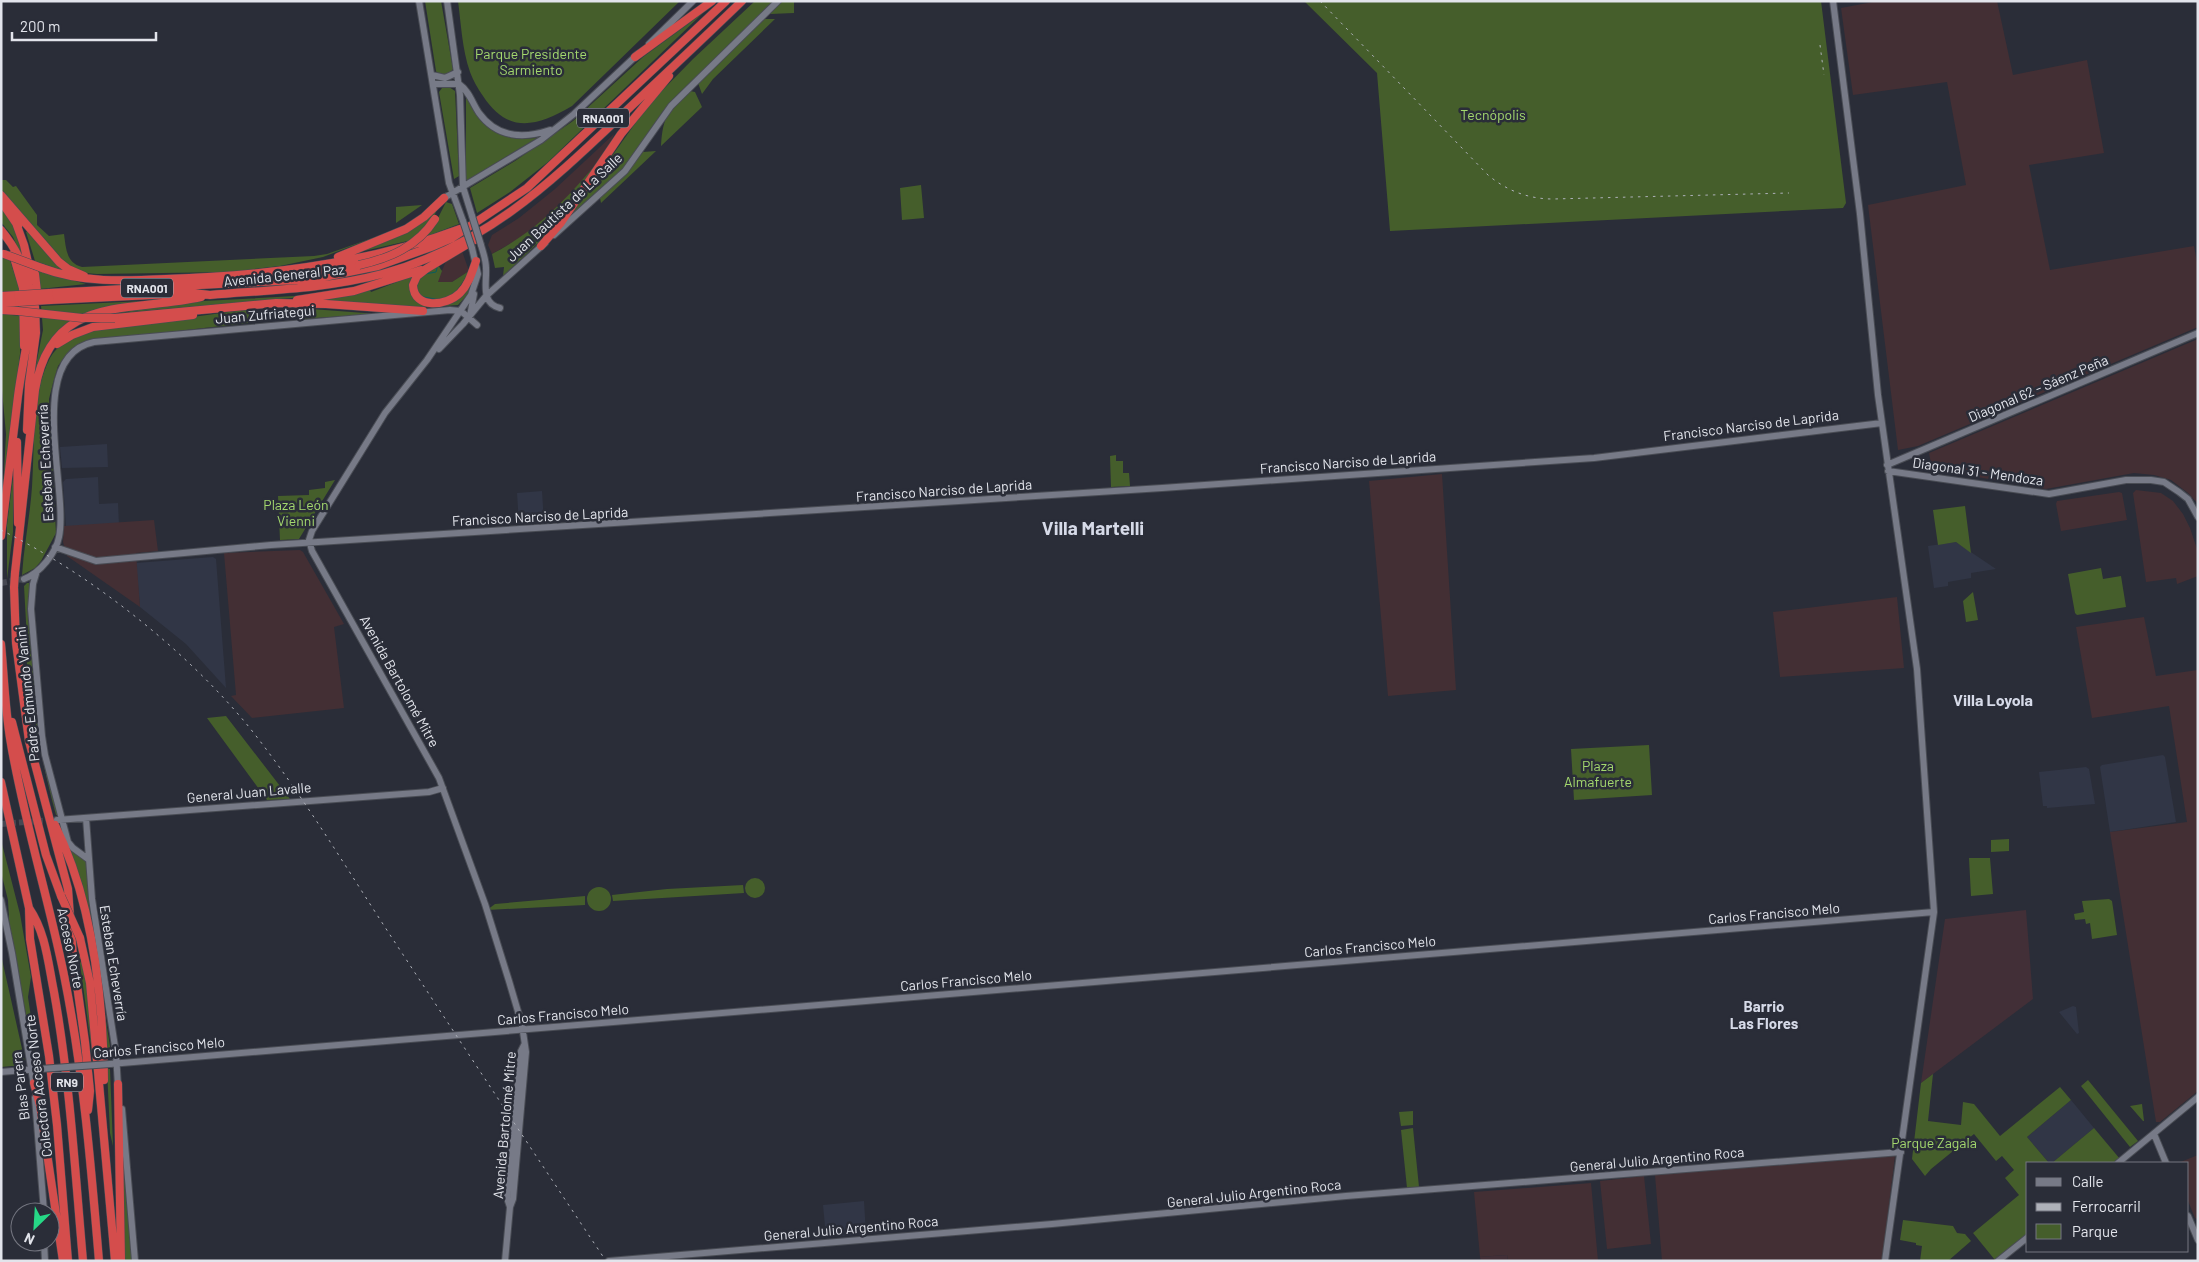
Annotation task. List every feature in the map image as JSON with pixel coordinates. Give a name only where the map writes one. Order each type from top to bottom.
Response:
[{"type":"highway","points":[[635,57],[712,1]]},
{"type":"highway","name":"Avenida General Paz","points":[[2,253],[71,277],[146,280],[231,276],[324,263],[416,244],[472,220],[515,197],[546,172],[726,1]]},
{"type":"highway","name":"Avenida General Paz","points":[[50,297],[193,293],[210,295],[316,287],[383,274],[456,245],[507,215],[555,178],[742,1]]},
{"type":"highway","points":[[541,246],[560,224],[632,119],[692,48]]},
{"type":"highway","points":[[1,195],[59,262],[77,274],[93,279]]},
{"type":"highway","points":[[244,284],[359,265],[391,256],[408,247],[422,235],[434,219],[444,198]]},
{"type":"highway","points":[[324,263],[406,229],[424,217],[444,198]]},
{"type":"highway","points":[[1,201],[16,223],[24,245],[33,289],[36,333],[28,393],[28,462]]},
{"type":"highway","points":[[1,310],[82,318],[115,318],[276,303],[354,291],[426,269],[465,247],[507,215]]},
{"type":"highway","name":"Avenida General Paz","points":[[1,303],[18,299],[314,279],[370,268],[431,247],[452,238],[472,220]]},
{"type":"highway","points":[[1,230],[8,239],[23,288],[24,316],[23,368],[1,536]]},
{"type":"highway","points":[[426,269],[414,280],[414,293],[425,302],[442,303],[453,298],[462,290],[469,279],[476,261]]},
{"type":"highway","points":[[87,1120],[90,1091],[68,889],[35,767],[26,722],[16,643],[15,573],[36,383],[46,354],[59,337],[70,326],[97,312],[133,305],[210,295]]},
{"type":"highway","name":"Avenida General Paz","points":[[1,296],[18,299]]},
{"type":"highway","points":[[276,303],[326,304],[423,311]]},
{"type":"highway","points":[[46,354],[61,341],[81,331],[194,315],[219,308]]},
{"type":"highway","points":[[16,418],[19,540]]},
{"type":"highway","name":"Acceso Norte","points":[[1,644],[10,736],[64,977],[87,1120],[99,1261]]},
{"type":"highway","points":[[6,700],[43,846],[61,896],[80,938],[90,983],[115,1261]]},
{"type":"highway","name":"Acceso Norte","points":[[1,782],[29,908],[44,938],[61,1031],[70,1108],[83,1261]]},
{"type":"highway","points":[[46,807],[63,841],[83,901],[98,988],[102,1030],[103,1114]]},
{"type":"highway","name":"Colectora Acceso Norte","points":[[29,908],[30,939],[49,1056],[57,1124],[68,1261]]},
{"type":"highway","points":[[34,1083],[40,1106],[63,1261]]},
{"type":"highway","points":[[118,1084],[121,1261]]},
{"type":"street","points":[[419,1],[452,193],[472,248],[478,274],[469,317],[427,360]]},
{"type":"street","points":[[448,1],[459,84],[463,187],[486,266],[486,296],[490,304],[500,308]]},
{"type":"street","points":[[444,198],[541,140],[574,114],[693,1]]},
{"type":"street","name":"Juan Bautista de La Salle","points":[[469,317],[486,296],[625,171],[671,106],[778,1]]},
{"type":"street","points":[[1833,1],[1859,208],[1882,423],[1917,669],[1934,912],[1885,1261]]},
{"type":"street","points":[[432,75],[446,78],[458,72]]},
{"type":"street","points":[[433,84],[459,84],[468,93],[483,118],[503,132],[524,136],[554,129]]},
{"type":"street","points":[[310,543],[312,531],[380,421],[427,360],[476,286]]},
{"type":"street","name":"Juan Bautista de La Salle","points":[[461,311],[486,296]]},
{"type":"street","name":"Juan Zufriategui","points":[[73,351],[82,345],[94,342],[423,311],[461,311]]},
{"type":"street","points":[[461,311],[477,325]]},
{"type":"street","name":"Diagonal 62 - Sáenz Peña","points":[[1888,468],[2198,333]]},
{"type":"street","name":"Esteban Echeverría","points":[[55,547],[59,538],[60,528],[54,400],[60,374],[73,351]]},
{"type":"street","name":"Francisco Narciso de Laprida","points":[[55,547],[96,560],[191,551],[1594,458],[1882,423]]},
{"type":"street","name":"Diagonal 31 - Mendoza","points":[[1888,468],[2049,494],[2126,480],[2152,480],[2164,482],[2188,499],[2198,517]]},
{"type":"street","name":"Avenida Bartolomé Mitre","points":[[310,543],[443,788],[487,910],[523,1030],[524,1045],[521,1051],[508,1192],[510,1207],[505,1261]]},
{"type":"street","points":[[24,579],[36,574],[55,547]]},
{"type":"street","name":"Padre Edmundo Vanini","points":[[36,574],[33,584],[31,609],[42,736],[59,820],[70,846],[88,860]]},
{"type":"street","name":"General Juan Lavalle","points":[[59,820],[429,792],[443,788]]},
{"type":"street","name":"Esteban Echeverría","points":[[86,818],[88,860],[96,932],[124,1134],[135,1261]]},
{"type":"street","name":"Blas Parera","points":[[1,900],[36,1069],[34,1083],[43,1202]]},
{"type":"street","name":"Carlos Francisco Melo","points":[[1,1072],[1934,912]]},
{"type":"street","points":[[2119,1162],[2198,1097]]},
{"type":"street","points":[[2154,1134],[2166,1162]]},
{"type":"street","name":"General Julio Argentino Roca","points":[[609,1261],[1080,1222],[1346,1196],[1901,1152]]},
{"type":"street","points":[[2189,1218],[2198,1240]]},
{"type":"street","points":[[1998,1261],[2026,1239]]},
{"type":"shaded area","points":[[1878,1],[1997,1],[2013,75],[2087,60],[2104,153],[2029,165],[2050,270],[2194,246],[2198,268],[2198,327],[1918,446],[1898,450],[1868,205],[1966,185],[1947,82],[1853,95],[1841,8]]},
{"type":"shaded area","points":[[614,134],[610,148],[569,196],[531,232],[492,254],[488,245],[492,235],[519,218],[555,189]]},
{"type":"shaded area","points":[[462,251],[469,271],[452,282],[437,282],[447,259]]},
{"type":"shaded area","points":[[2198,339],[2198,504],[2188,493],[2171,480],[2154,475],[2134,473],[2046,489],[1932,469],[1929,453]]},
{"type":"shaded area","points":[[107,444],[108,467],[62,468],[60,447]]},
{"type":"shaded area","points":[[1442,474],[1456,690],[1388,696],[1369,481]]},
{"type":"shaded area","points":[[98,477],[99,504],[118,503],[119,526],[66,527],[63,482],[66,479]]},
{"type":"shaded area","points":[[2136,490],[2161,493],[2173,501],[2183,514],[2198,552],[2198,576],[2177,584],[2176,578],[2146,582],[2133,493]]},
{"type":"shaded area","points":[[542,491],[544,522],[519,524],[517,493]]},
{"type":"shaded area","points":[[2122,493],[2127,520],[2061,531],[2057,501]]},
{"type":"shaded area","points":[[154,520],[158,551],[136,553],[140,607],[67,556],[63,542],[64,526]]},
{"type":"shaded area","points":[[1956,542],[1996,569],[1971,573],[1971,578],[1948,582],[1948,586],[1934,588],[1928,546]]},
{"type":"shaded area","points":[[300,550],[303,552],[344,624],[334,627],[344,708],[252,718],[231,696],[236,695],[224,553]]},
{"type":"shaded area","points":[[213,557],[216,559],[226,688],[186,644],[140,607],[136,563]]},
{"type":"shaded area","points":[[1897,597],[1904,668],[1780,677],[1773,612]]},
{"type":"shaded area","points":[[2144,617],[2156,676],[2198,670],[2198,1091],[2160,1122],[2156,1122],[2110,832],[2187,822],[2169,706],[2092,718],[2076,627]]},
{"type":"shaded area","points":[[2163,755],[2165,757],[2176,822],[2110,832],[2100,767],[2102,765]]},
{"type":"shaded area","points":[[2086,767],[2089,769],[2095,804],[2047,808],[2047,806],[2043,806],[2039,772]]},
{"type":"shaded area","points":[[2026,910],[2033,999],[1921,1083],[1945,919]]},
{"type":"shaded area","points":[[2073,1006],[2076,1007],[2079,1033],[2077,1034],[2059,1012]]},
{"type":"shaded area","points":[[2071,1100],[2094,1128],[2053,1162],[2048,1162],[2027,1137]]},
{"type":"shaded area","points":[[2198,1155],[2197,1219],[2189,1203],[2189,1162],[2180,1162]]},
{"type":"shaded area","points":[[1895,1156],[1882,1261],[1662,1261],[1655,1175]]},
{"type":"shaded area","points":[[1644,1176],[1651,1244],[1607,1249],[1600,1181]]},
{"type":"shaded area","points":[[1591,1183],[1598,1261],[1508,1261],[1507,1255],[1480,1257],[1474,1192]]},
{"type":"shaded area","points":[[864,1201],[866,1234],[826,1237],[823,1205]]},
{"type":"shaded area","points":[[1507,1255],[1508,1261],[1481,1261],[1480,1257]]},
{"type":"green space","points":[[425,1],[441,1],[453,69],[449,74],[438,75],[436,71]]},
{"type":"green space","name":"Parque Presidente Sarmiento","points":[[458,1],[680,1],[572,106],[546,119],[523,123],[502,117],[483,96],[476,84],[470,72],[465,54]]},
{"type":"green space","points":[[755,1],[774,1],[663,111],[623,169],[575,215],[572,212],[649,104],[693,59]]},
{"type":"green space","points":[[781,1],[794,1],[794,13],[770,14],[769,12]]},
{"type":"green space","name":"Tecnópolis","points":[[1304,1],[1821,1],[1846,203],[1843,208],[1390,231],[1377,73]]},
{"type":"green space","points":[[703,13],[548,162],[510,192],[477,213],[470,188],[515,161],[573,121],[643,57]]},
{"type":"green space","points":[[764,19],[775,19],[713,79],[702,94],[698,83]]},
{"type":"green space","points":[[449,87],[455,91],[459,176],[454,179],[439,92],[442,88]]},
{"type":"green space","points":[[690,91],[695,92],[702,107],[661,146],[663,127],[668,115],[676,104]]},
{"type":"green space","points":[[466,95],[500,133],[517,139],[537,138],[466,181]]},
{"type":"green space","points":[[610,148],[555,227],[503,276],[504,267],[495,268],[492,254],[542,220],[570,194]]},
{"type":"green space","points":[[656,151],[601,203],[600,198],[626,174],[643,152]]},
{"type":"green space","points":[[1,180],[6,180],[13,187],[16,186],[37,215],[37,225],[49,236],[64,234],[66,250],[70,258],[82,267],[314,256],[327,254],[381,235],[323,257],[280,266],[230,272],[85,273],[72,267],[62,259],[1,189]]},
{"type":"green space","points":[[921,185],[924,218],[902,220],[900,188]]},
{"type":"green space","points":[[446,202],[452,204],[459,224],[425,237],[364,251],[437,210],[433,218],[437,220]]},
{"type":"green space","points":[[422,205],[396,223],[396,207]]},
{"type":"green space","points":[[1,206],[17,231],[27,268],[13,237],[1,222]]},
{"type":"green space","points":[[28,231],[61,270],[35,261],[26,232]]},
{"type":"green space","points":[[1,257],[10,260],[20,291],[1,292]]},
{"type":"green space","points":[[438,265],[442,271],[438,282],[452,282],[469,271],[455,292],[444,299],[428,299],[419,296],[415,281]]},
{"type":"green space","points":[[37,270],[86,284],[40,289]]},
{"type":"green space","points":[[415,275],[411,294],[421,304],[441,305],[473,282],[469,293],[458,305],[418,308],[316,300],[370,290],[371,292]]},
{"type":"green space","points":[[314,296],[109,314],[204,301]]},
{"type":"green space","points":[[144,301],[108,307],[78,318],[54,338],[35,370],[43,330],[41,306]]},
{"type":"green space","points":[[298,308],[378,314],[299,319]]},
{"type":"green space","points":[[251,309],[248,323],[89,341],[79,344],[64,358],[58,366],[49,399],[56,533],[41,561],[35,568],[22,575],[31,498],[37,404],[44,372],[56,349],[82,332]]},
{"type":"green space","points":[[1,314],[21,316],[20,354],[3,491],[6,434],[1,379]]},
{"type":"green space","points":[[1116,455],[1116,461],[1123,461],[1123,473],[1129,473],[1130,486],[1111,487],[1110,456]]},
{"type":"green space","points":[[13,477],[13,532],[7,579],[7,525]]},
{"type":"green space","name":"Plaza León Vienni","points":[[335,480],[299,539],[280,540],[278,496],[309,495],[309,490],[325,488],[325,482]]},
{"type":"green space","points":[[1965,506],[1971,553],[1956,542],[1938,545],[1933,510]]},
{"type":"green space","points":[[2101,568],[2103,579],[2121,576],[2126,607],[2077,615],[2075,613],[2068,574]]},
{"type":"green space","points":[[29,583],[29,629],[39,733],[58,815],[56,815],[50,793],[41,750],[24,640],[27,640],[24,586]]},
{"type":"green space","points":[[1973,592],[1978,620],[1966,622],[1963,601]]},
{"type":"green space","points":[[226,716],[290,799],[267,800],[207,718]]},
{"type":"green space","name":"Plaza Almafuerte","points":[[1649,745],[1652,795],[1574,800],[1571,749]]},
{"type":"green space","points":[[59,825],[62,825],[67,842],[87,862],[95,942],[82,883]]},
{"type":"green space","points":[[2009,839],[2009,851],[1991,852],[1991,840]]},
{"type":"green space","points":[[1,840],[20,914],[31,977],[28,997],[38,1065],[10,937],[8,900],[1,872]]},
{"type":"green space","points":[[1969,858],[1990,858],[1993,894],[1971,896]]},
{"type":"green space","points":[[751,878],[759,878],[765,884],[765,892],[759,898],[751,898],[745,892],[745,884]]},
{"type":"green space","points":[[743,885],[744,893],[613,901],[612,895],[667,889]]},
{"type":"green space","points":[[594,887],[604,887],[611,894],[611,904],[604,911],[594,911],[587,904],[587,894]]},
{"type":"green space","points":[[585,896],[585,905],[487,910],[495,904]]},
{"type":"green space","points":[[2109,899],[2112,901],[2117,935],[2092,939],[2090,923],[2086,924],[2085,919],[2075,920],[2074,914],[2084,912],[2082,901]]},
{"type":"green space","points":[[77,941],[85,968],[94,1060],[93,1060]]},
{"type":"green space","points":[[1,955],[25,1062],[23,1065],[1,1067]]},
{"type":"green space","points":[[101,989],[112,1059],[105,1059]]},
{"type":"green space","points":[[107,1069],[110,1069],[113,1146],[110,1133]]},
{"type":"green space","name":"Parque Zagala","points":[[1933,1074],[1928,1121],[1961,1125],[1963,1102],[1974,1104],[2000,1136],[2060,1087],[2071,1100],[2027,1137],[2048,1162],[2026,1162],[2026,1236],[1995,1260],[1973,1233],[2019,1195],[2005,1178],[2014,1170],[2002,1156],[1996,1161],[1974,1134],[1925,1176],[1912,1159],[1921,1083]]},
{"type":"green space","points":[[2088,1080],[2138,1141],[2130,1147],[2081,1086]]},
{"type":"green space","points":[[2142,1104],[2144,1121],[2130,1106]]},
{"type":"green space","points":[[1413,1111],[1413,1125],[1401,1126],[1399,1112]]},
{"type":"green space","points":[[1413,1128],[1419,1187],[1407,1188],[1401,1130]]},
{"type":"green space","points":[[2094,1128],[2120,1159],[2116,1162],[2053,1162]]},
{"type":"green space","points":[[122,1162],[125,1162],[132,1261],[123,1261]]},
{"type":"green space","points":[[1903,1220],[1953,1226],[1957,1233],[1965,1234],[1971,1241],[1948,1261],[1920,1261],[1922,1246],[1900,1240]]},
{"type":"waterway","points":[[425,274],[436,272],[437,268]]},
{"type":"waterway","points":[[424,297],[435,299]]},
{"type":"tunnel","points":[[1,583],[24,579]]},
{"type":"tunnel","points":[[1,824],[52,820]]},
{"type":"railway","points":[[1320,1],[1488,175],[1511,190],[1527,196],[1544,199],[1789,193]]},
{"type":"railway","points":[[1820,45],[1824,75]]},
{"type":"railway","points":[[1,530],[35,548],[68,569],[102,591],[135,616],[196,670],[249,727],[289,780],[606,1261]]},
{"type":"district","name":"Villa Martelli","points":[[1093,527]]},
{"type":"district","name":"Villa Loyola","points":[[1993,699]]},
{"type":"district","name":"Barrio Las Flores","points":[[1764,1014]]}]
